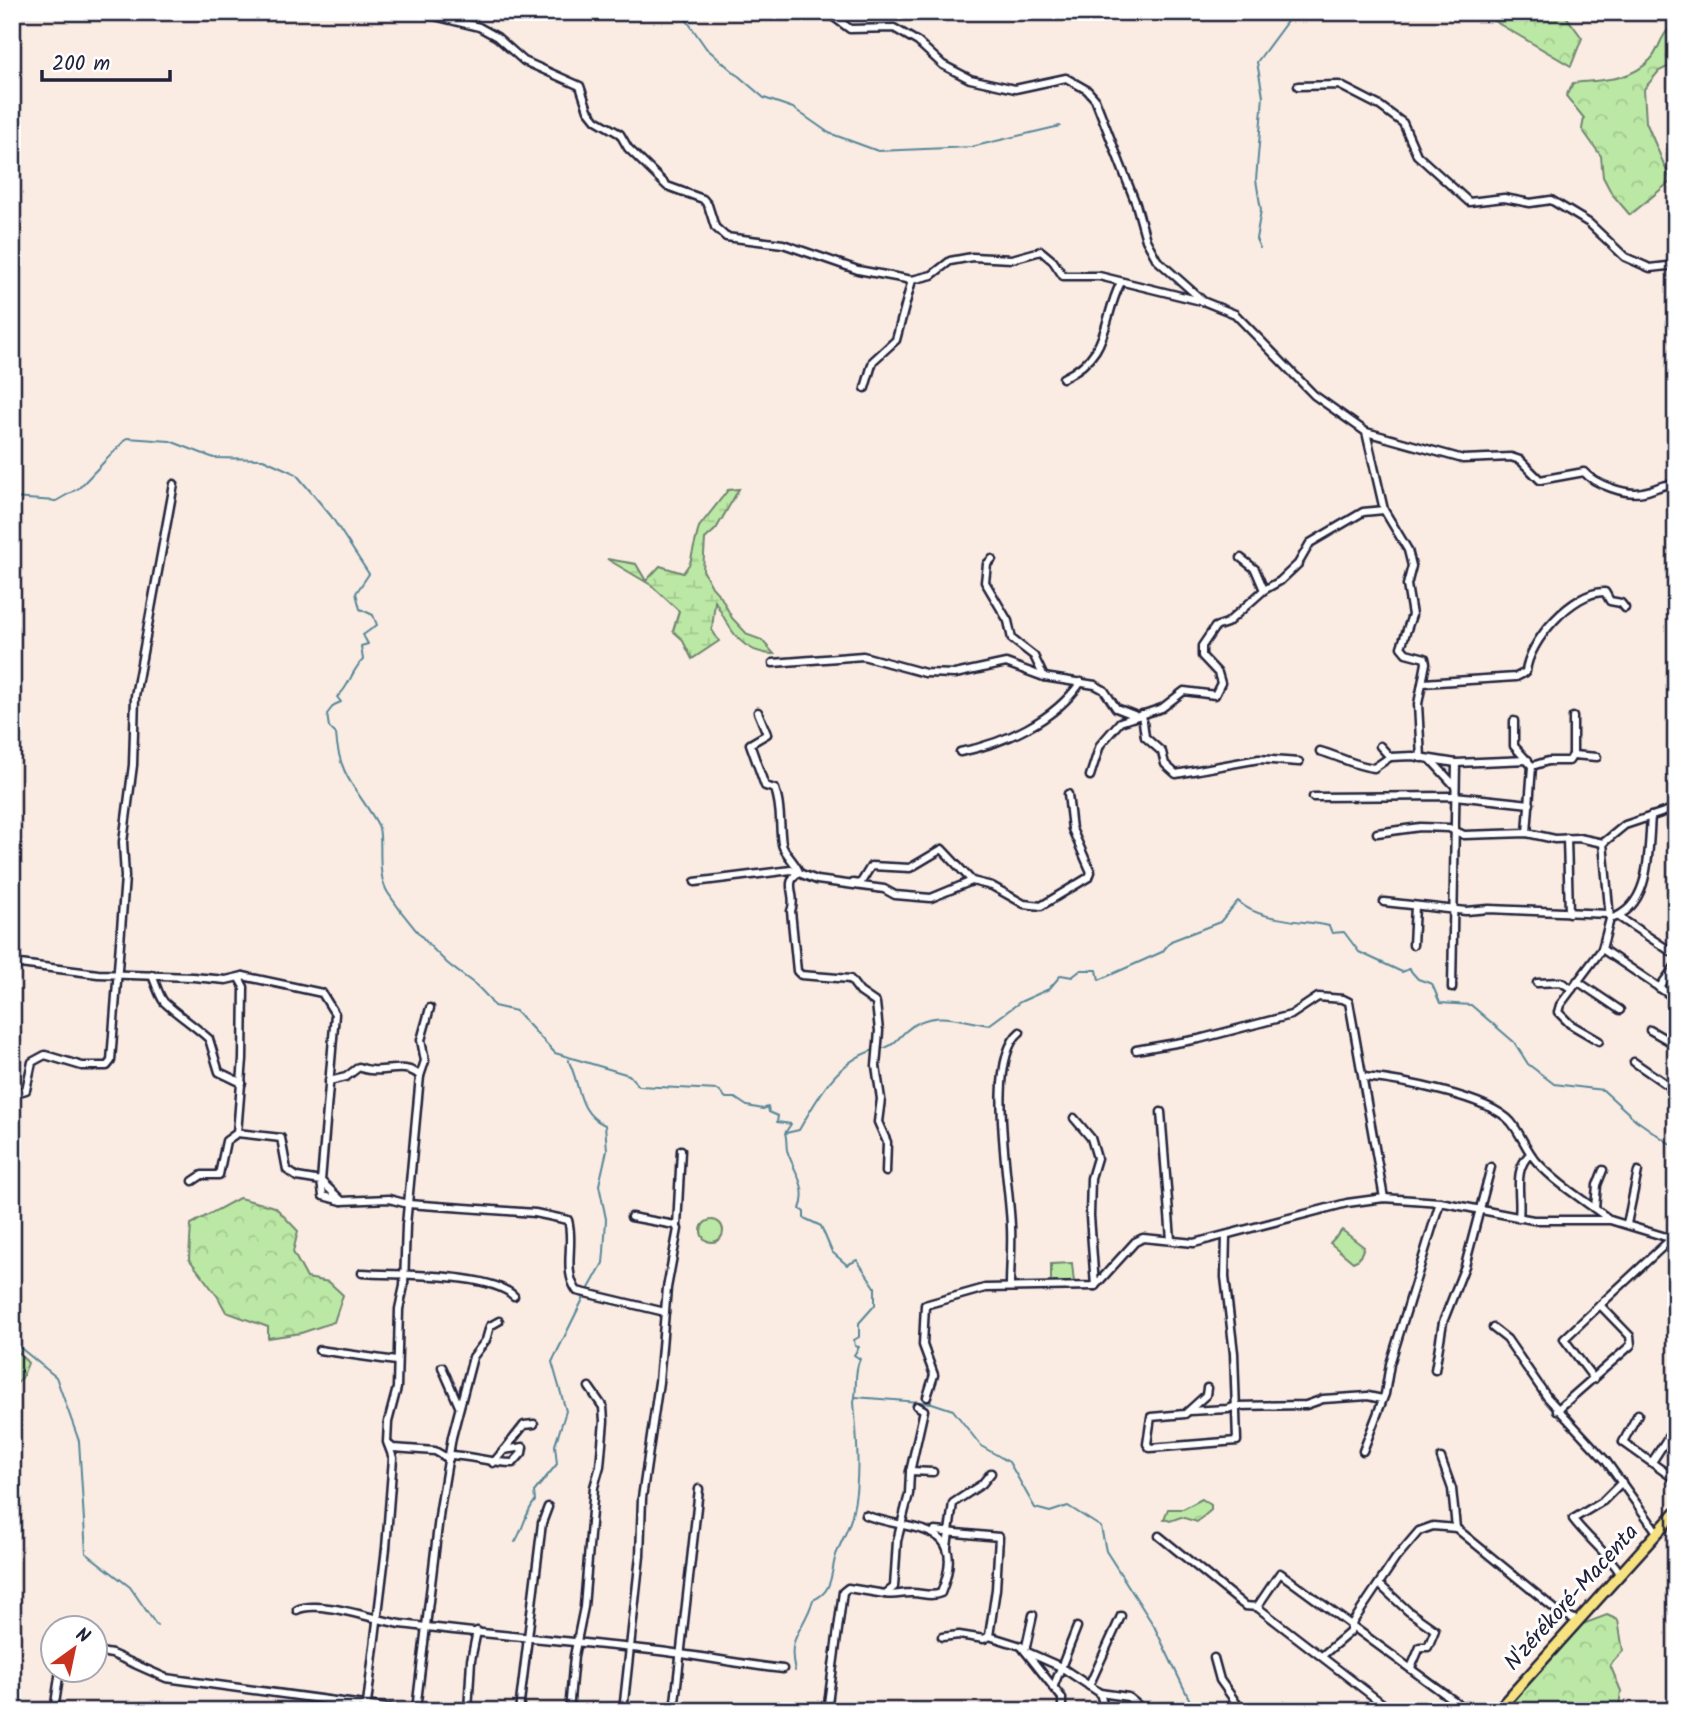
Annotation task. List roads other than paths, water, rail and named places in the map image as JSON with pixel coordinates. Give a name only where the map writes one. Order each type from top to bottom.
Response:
[{"type":"highway","name":"N'zérékoré-Macenta","points":[[1497,1711],[1657,1532],[1674,1518]]},
{"type":"street","points":[[418,12],[479,27],[498,37],[524,61],[580,86],[588,110],[596,120],[620,134],[628,148],[667,186],[703,199],[708,205],[715,227],[726,237],[783,244],[858,270],[912,280],[932,275],[950,261],[972,257],[1012,259],[1041,251],[1053,261],[1063,276],[1099,276],[1205,302],[1236,314],[1314,395],[1366,432],[1463,459],[1511,457],[1520,460],[1540,480],[1584,472],[1591,480],[1639,494],[1662,484],[1676,485]]},
{"type":"street","points":[[827,12],[850,29],[894,28],[918,42],[943,65],[970,79],[1014,89],[1066,78],[1087,90],[1102,114],[1146,240],[1157,260],[1205,302]]},
{"type":"street","points":[[1298,86],[1339,85],[1380,106],[1403,123],[1417,155],[1469,202],[1504,198],[1530,203],[1551,200],[1589,223],[1625,257],[1650,268],[1676,265]]},
{"type":"street","points":[[865,388],[873,361],[896,340],[912,280]]},
{"type":"street","points":[[1063,378],[1079,370],[1103,341],[1113,298],[1121,282]]},
{"type":"street","points":[[1366,432],[1384,510],[1408,550],[1412,566],[1407,584],[1412,615],[1401,647],[1406,653],[1424,658],[1423,684],[1418,704],[1421,758]]},
{"type":"street","points":[[12,1094],[26,1090],[32,1062],[45,1055],[82,1066],[107,1066],[111,1061],[126,860],[123,842],[133,765],[135,696],[174,484]]},
{"type":"street","points":[[1090,776],[1106,736],[1120,722],[1163,708],[1184,691],[1216,695],[1221,683],[1218,673],[1207,664],[1202,646],[1215,627],[1227,623],[1264,590],[1280,580],[1298,564],[1310,543],[1337,524],[1363,512],[1384,510]]},
{"type":"street","points":[[1241,558],[1255,569],[1264,590]]},
{"type":"street","points":[[992,559],[987,564],[985,582],[1008,621],[1012,639],[1034,656],[1044,677]]},
{"type":"street","points":[[1423,684],[1516,677],[1526,672],[1527,658],[1535,649],[1545,628],[1586,596],[1605,592],[1611,601],[1621,603],[1625,608]]},
{"type":"street","points":[[773,663],[863,656],[925,673],[955,674],[1006,663],[1044,677],[1081,682],[1104,690],[1116,708],[1138,714]]},
{"type":"street","points":[[960,752],[1002,739],[1049,716],[1067,703],[1081,682]]},
{"type":"street","points":[[758,712],[767,734],[750,744],[765,786],[775,789],[780,804],[782,845],[794,859],[799,872]]},
{"type":"street","points":[[1138,714],[1145,737],[1162,752],[1173,773],[1259,759],[1299,762]]},
{"type":"street","points":[[1320,751],[1348,759],[1359,766],[1374,768],[1390,757],[1456,763],[1569,761],[1573,755],[1573,717]]},
{"type":"street","points":[[1514,721],[1514,746],[1530,763],[1527,833]]},
{"type":"street","points":[[1380,746],[1390,757]]},
{"type":"street","points":[[1573,755],[1597,757]]},
{"type":"street","points":[[1431,760],[1455,786]]},
{"type":"street","points":[[1452,988],[1451,909],[1456,763]]},
{"type":"street","points":[[695,882],[780,870],[799,872],[817,880],[860,884],[872,866],[910,868],[942,849],[972,881],[992,886],[1016,902],[1041,906],[1089,877],[1091,872],[1072,829],[1068,794]]},
{"type":"street","points":[[1313,797],[1455,796],[1530,804]]},
{"type":"street","points":[[1377,833],[1420,827],[1454,830],[1464,835],[1527,833],[1603,843],[1625,825],[1676,808]]},
{"type":"street","points":[[1619,917],[1641,891],[1647,874],[1651,816]]},
{"type":"street","points":[[1567,838],[1569,913]]},
{"type":"street","points":[[1599,1041],[1570,1024],[1558,1012],[1577,981],[1602,949],[1609,917],[1603,843]]},
{"type":"street","points":[[799,872],[792,877],[789,885],[794,905],[791,911],[797,971],[801,975],[850,979],[860,992],[876,1003],[879,1031],[876,1066],[881,1099],[878,1122],[887,1142],[886,1172]]},
{"type":"street","points":[[853,883],[870,889],[884,889],[895,895],[931,898],[972,881]]},
{"type":"street","points":[[1384,902],[1451,909],[1619,917],[1676,955]]},
{"type":"street","points":[[1413,945],[1415,906]]},
{"type":"street","points":[[1602,949],[1676,999]]},
{"type":"street","points":[[12,963],[203,980],[243,976],[321,993],[335,1014],[321,1181]]},
{"type":"street","points":[[1659,988],[1676,965]]},
{"type":"street","points":[[152,975],[164,1002],[181,1014],[191,1027],[209,1038],[219,1072],[242,1083]]},
{"type":"street","points":[[237,1133],[242,1083],[244,987],[240,980],[243,976]]},
{"type":"street","points":[[1577,981],[1620,1010]]},
{"type":"street","points":[[1537,983],[1561,982],[1572,989]]},
{"type":"street","points":[[1136,1049],[1199,1039],[1291,1015],[1318,997],[1349,1002],[1384,1198]]},
{"type":"street","points":[[367,1704],[393,1458],[387,1442],[397,1388],[399,1309],[405,1277],[408,1204],[420,1076],[425,1061],[421,1040],[430,1007]]},
{"type":"street","points":[[1650,1030],[1676,1045]]},
{"type":"street","points":[[1010,1287],[1012,1228],[1002,1091],[1005,1054],[1010,1040],[1020,1032]]},
{"type":"street","points":[[1634,1062],[1676,1091]]},
{"type":"street","points":[[329,1081],[346,1077],[359,1067],[373,1073],[403,1068],[414,1070],[420,1076]]},
{"type":"street","points":[[1364,1077],[1415,1084],[1481,1104],[1511,1122],[1530,1154],[1563,1187],[1610,1220]]},
{"type":"street","points":[[1161,1112],[1171,1240]]},
{"type":"street","points":[[1074,1118],[1091,1138],[1097,1158],[1091,1178],[1090,1216],[1095,1286]]},
{"type":"street","points":[[193,1181],[202,1175],[219,1175],[226,1141],[237,1133],[281,1138],[287,1170],[298,1177],[321,1181],[342,1201],[389,1199],[408,1204],[535,1213],[568,1220],[572,1233],[568,1280],[577,1291],[664,1312]]},
{"type":"street","points":[[623,1711],[640,1556],[642,1498],[677,1226],[681,1150]]},
{"type":"street","points":[[1519,1218],[1518,1172],[1521,1163],[1530,1154]]},
{"type":"street","points":[[1435,1370],[1443,1322],[1465,1266],[1491,1167]]},
{"type":"street","points":[[1595,1208],[1597,1185],[1603,1170]]},
{"type":"street","points":[[1627,1224],[1638,1171]]},
{"type":"street","points":[[927,1397],[934,1375],[923,1345],[925,1305],[985,1288],[1095,1286],[1135,1242],[1143,1238],[1195,1243],[1347,1203],[1384,1198],[1440,1202],[1519,1218],[1610,1220],[1674,1240],[1564,1339],[1594,1379]]},
{"type":"street","points":[[1363,1451],[1382,1399],[1390,1364],[1440,1202]]},
{"type":"street","points":[[631,1217],[677,1226]]},
{"type":"street","points":[[1226,1235],[1225,1277],[1234,1353],[1236,1406],[1237,1441],[1150,1448],[1147,1444],[1151,1417],[1174,1417],[1189,1411],[1228,1409],[1236,1406],[1306,1405],[1323,1399],[1368,1395],[1382,1399]]},
{"type":"street","points":[[362,1273],[468,1280],[504,1287],[514,1296]]},
{"type":"street","points":[[1557,1410],[1624,1353],[1632,1341],[1600,1305]]},
{"type":"street","points":[[416,1710],[425,1626],[460,1406],[473,1357],[490,1326],[499,1321]]},
{"type":"street","points":[[1493,1328],[1507,1339],[1557,1410],[1622,1482],[1657,1532]]},
{"type":"street","points":[[319,1350],[396,1361]]},
{"type":"street","points":[[442,1367],[460,1406]]},
{"type":"street","points":[[569,1711],[604,1421],[603,1407],[589,1387]]},
{"type":"street","points":[[1189,1411],[1206,1395],[1207,1388]]},
{"type":"street","points":[[886,1594],[894,1587],[901,1525],[909,1494],[910,1471],[924,1410],[918,1406]]},
{"type":"street","points":[[1638,1413],[1623,1442],[1676,1480]]},
{"type":"street","points":[[492,1463],[524,1426],[534,1424]]},
{"type":"street","points":[[1652,1462],[1676,1425]]},
{"type":"street","points":[[387,1442],[393,1448],[435,1451],[450,1457],[492,1463],[513,1463],[522,1453],[523,1447],[505,1449]]},
{"type":"street","points":[[1441,1458],[1452,1489],[1456,1528]]},
{"type":"street","points":[[910,1471],[933,1472]]},
{"type":"street","points":[[827,1711],[844,1592],[848,1588],[858,1587],[898,1597],[909,1592],[930,1596],[941,1593],[948,1569],[947,1547],[953,1503],[982,1484],[991,1473]]},
{"type":"street","points":[[1620,1573],[1606,1552],[1588,1538],[1573,1520],[1603,1501],[1622,1482]]},
{"type":"street","points":[[674,1711],[699,1489]]},
{"type":"street","points":[[519,1711],[530,1640],[542,1523],[548,1507]]},
{"type":"street","points":[[865,1515],[929,1530],[942,1537],[947,1547]]},
{"type":"street","points":[[1323,1655],[1350,1632],[1351,1625],[1396,1558],[1419,1531],[1433,1526],[1456,1528],[1556,1610],[1578,1621]]},
{"type":"street","points":[[929,1530],[999,1537],[1001,1541],[989,1636]]},
{"type":"street","points":[[1159,1536],[1245,1606],[1256,1607],[1287,1632],[1323,1655],[1333,1667],[1392,1711]]},
{"type":"street","points":[[1256,1607],[1280,1573],[1468,1711]]},
{"type":"street","points":[[1380,1585],[1408,1611],[1435,1630],[1428,1647],[1420,1647],[1411,1668]]},
{"type":"street","points":[[297,1610],[304,1607],[333,1607],[376,1620],[530,1640],[579,1642],[679,1654],[783,1669]]},
{"type":"street","points":[[1025,1651],[1033,1615]]},
{"type":"street","points":[[1089,1686],[1121,1615]]},
{"type":"street","points":[[1054,1688],[1077,1627]]},
{"type":"street","points":[[468,1711],[471,1660],[477,1631]]},
{"type":"street","points":[[942,1637],[959,1635],[984,1639],[989,1636],[1009,1641],[1061,1667],[1100,1693],[1128,1697],[1145,1711]]},
{"type":"street","points":[[1025,1651],[1062,1698],[1062,1711]]},
{"type":"street","points":[[108,1653],[166,1678],[394,1709],[446,1711]]},
{"type":"street","points":[[1214,1658],[1220,1680],[1242,1711]]},
{"type":"street","points":[[54,1711],[58,1684]]},
{"type":"street","points":[[1100,1693],[1104,1711]]},
{"type":"street","points":[[12,1697],[22,1711]]},
{"type":"waterway","points":[[681,12],[706,48],[764,98],[793,108],[829,133],[878,151],[971,147],[1060,126]]},
{"type":"waterway","points":[[1260,248],[1256,239],[1261,210],[1256,180],[1263,96],[1257,62],[1294,12]]},
{"type":"waterway","points":[[12,498],[56,501],[79,488],[127,438],[170,441],[214,458],[263,459],[296,474],[331,516],[369,574],[356,593],[360,609],[373,615],[377,625],[363,635],[368,644],[361,646],[363,660],[337,697],[341,702],[334,705],[327,714],[329,727],[336,734],[345,773],[378,825],[384,885],[401,911],[447,963],[478,987],[494,1006],[516,1011],[555,1053],[629,1075],[639,1086],[718,1090],[726,1098],[735,1098],[747,1106],[763,1109],[768,1107],[769,1112],[778,1116],[777,1122],[791,1124],[785,1133],[787,1148],[803,1193],[800,1209],[804,1212],[804,1218],[821,1226],[832,1252],[847,1265],[857,1260],[875,1287],[875,1305],[859,1323],[859,1337],[854,1340],[855,1346],[859,1347],[854,1355],[860,1359],[854,1402],[857,1444],[855,1501],[828,1587],[813,1600],[794,1641],[795,1671]]},
{"type":"waterway","points":[[880,1049],[891,1045],[906,1031],[925,1020],[946,1017],[989,1025],[1020,1002],[1049,989],[1061,975],[1072,977],[1081,970],[1097,970],[1099,980],[1162,952],[1171,941],[1220,922],[1238,901],[1247,908],[1268,916],[1329,926],[1332,933],[1344,932],[1359,952],[1402,972],[1409,969],[1418,979],[1432,984],[1440,1003],[1471,1005],[1514,1042],[1528,1064],[1554,1084],[1603,1090],[1636,1120],[1676,1148]]},
{"type":"waterway","points":[[786,1133],[799,1130],[821,1093],[839,1072],[849,1063],[874,1050]]},
{"type":"waterway","points":[[568,1060],[584,1105],[596,1120],[605,1125],[607,1150],[599,1185],[606,1219],[603,1263],[588,1290]]},
{"type":"waterway","points":[[515,1542],[535,1501],[534,1492],[557,1464],[555,1445],[566,1411],[552,1362],[585,1295]]},
{"type":"waterway","points":[[12,1341],[56,1377],[79,1441],[86,1553],[130,1587],[157,1626]]},
{"type":"waterway","points":[[855,1397],[932,1403],[953,1410],[981,1446],[1009,1462],[1035,1508],[1050,1512],[1068,1506],[1101,1527],[1106,1551],[1154,1626],[1191,1703],[1199,1711]]}]
